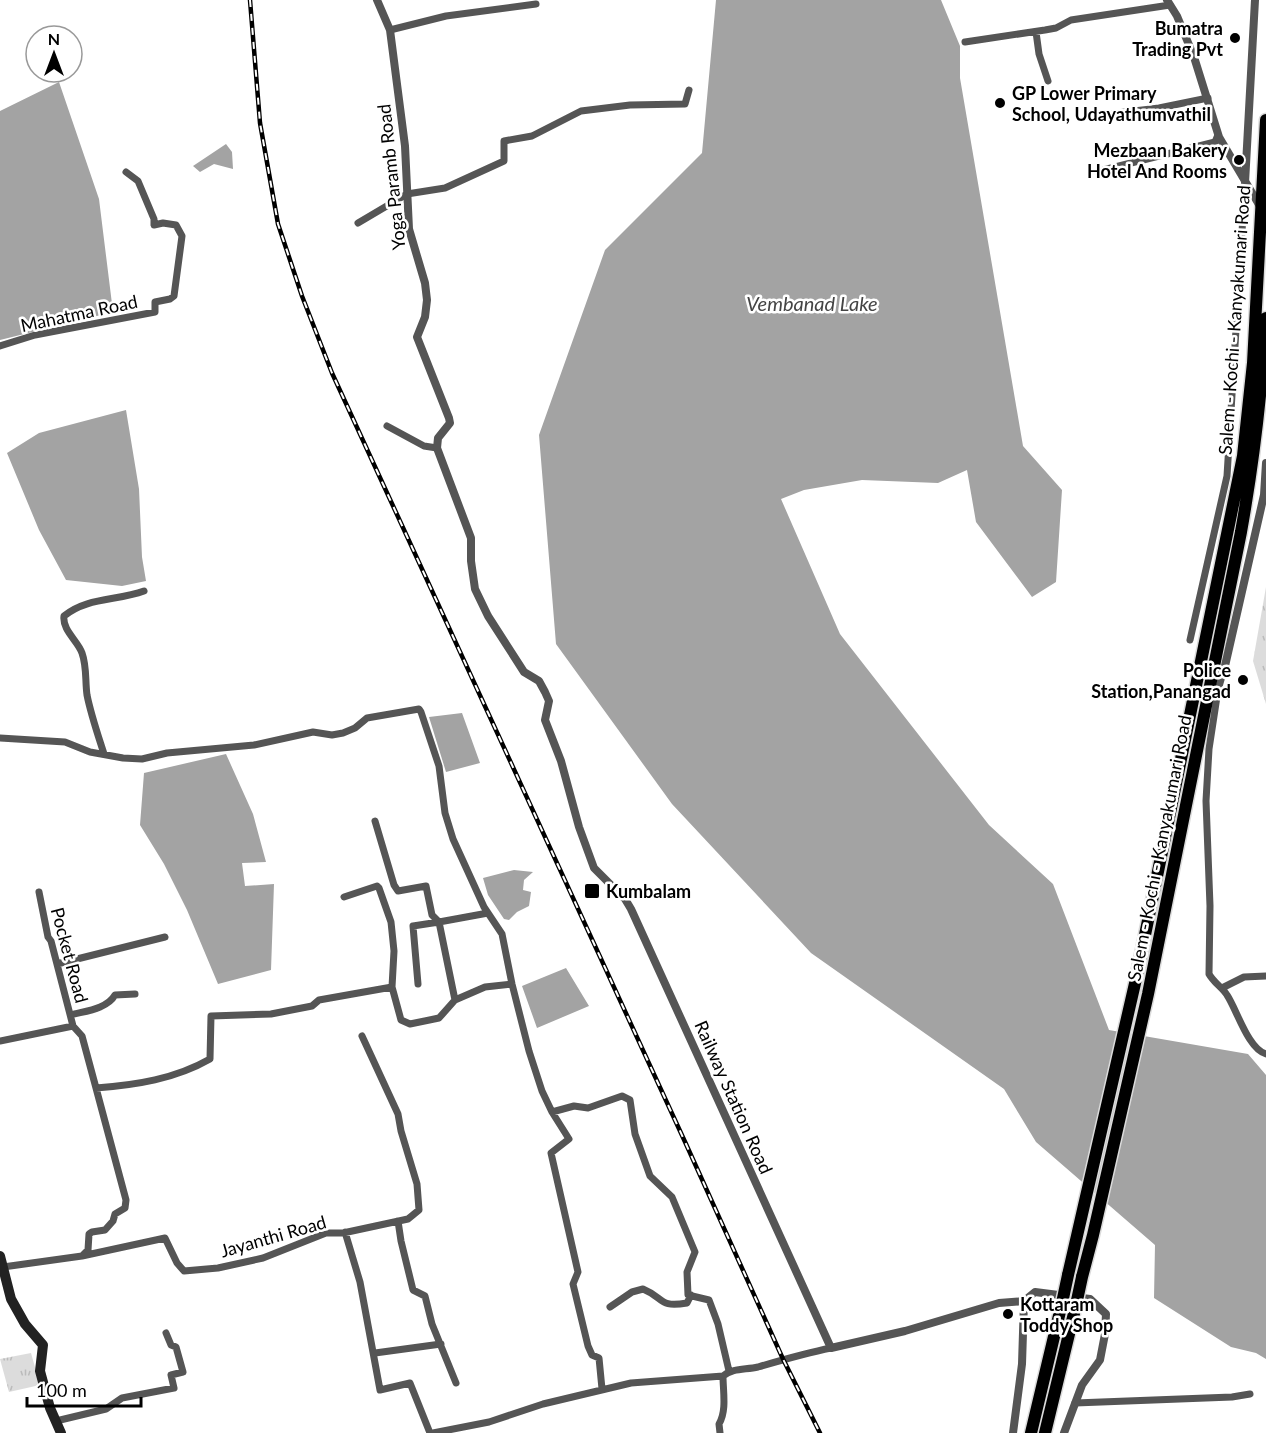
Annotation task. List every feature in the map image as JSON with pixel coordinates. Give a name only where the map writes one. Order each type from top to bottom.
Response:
[{"type":"highway","name":"Salem - Kochi - Kanyakumari Road","points":[[1031,1433],[1136,979],[1244,456],[1264,212],[1266,120]]},
{"type":"highway","name":"Salem - Kochi - Kanyakumari Road","points":[[1045,1433],[1148,994],[1241,532],[1262,391],[1266,318]]},
{"type":"main road","points":[[2,1262],[14,1304],[25,1324],[43,1345],[40,1371],[50,1408],[61,1433]]},
{"type":"street","name":"Yoga Paramb Road","points":[[377,0],[390,30],[405,146],[409,229],[425,283],[427,300],[425,317],[417,337],[450,423],[438,438],[437,448]]},
{"type":"street","points":[[1190,640],[1227,476],[1255,0]]},
{"type":"street","points":[[965,42],[1036,32],[1056,28],[1071,20],[1168,2],[1177,16],[1194,57],[1218,135],[1264,212]]},
{"type":"street","points":[[390,30],[446,16],[536,4]]},
{"type":"street","points":[[1036,32],[1039,54],[1048,81]]},
{"type":"street","points":[[358,223],[407,194],[445,188],[504,161],[504,141],[532,136],[581,111],[630,105],[685,104],[689,90]]},
{"type":"street","points":[[1092,116],[1159,108],[1208,98]]},
{"type":"street","points":[[1103,170],[1215,142],[1218,135]]},
{"type":"street","name":"Mahatma Road","points":[[0,346],[35,335],[155,312],[155,302],[174,296],[182,236],[176,225],[163,223],[154,225],[154,219],[138,181],[126,172]]},
{"type":"street","points":[[387,426],[424,446],[437,448]]},
{"type":"street","name":"Railway Station Road","points":[[437,448],[471,538],[475,589],[488,616],[524,672],[539,681],[549,701],[546,720],[594,868],[625,899],[631,909],[831,1348]]},
{"type":"street","points":[[1266,463],[1264,495],[1226,666],[1218,690],[1209,750],[1206,801],[1210,906],[1209,974],[1212,981],[1222,988],[1250,1039],[1261,1053],[1266,1054]]},
{"type":"street","points":[[104,754],[88,698],[86,667],[82,651],[66,627],[63,621],[64,616],[89,602],[130,596],[144,591]]},
{"type":"street","points":[[0,738],[65,742],[90,752],[142,759],[167,753],[254,745],[313,732],[332,735],[356,728],[367,718],[419,709],[439,766],[445,813],[453,839],[488,913],[502,934],[512,984],[542,1091],[569,1139],[551,1153],[578,1272],[573,1284],[588,1346],[592,1355],[599,1358],[602,1389]]},
{"type":"street","points":[[375,821],[394,885],[398,891],[426,886],[432,915],[439,922],[455,1000]]},
{"type":"street","points":[[344,897],[377,886],[379,888],[391,922],[394,951],[392,987],[401,1020],[410,1024],[439,1018],[455,1000],[485,987],[512,984]]},
{"type":"street","name":"Pocket Road","points":[[39,892],[48,937],[74,1026],[82,1036],[126,1200],[125,1208],[115,1214],[113,1221],[105,1230],[89,1234],[88,1250],[82,1256]]},
{"type":"street","points":[[418,984],[413,926],[488,913]]},
{"type":"street","points":[[57,964],[165,937]]},
{"type":"street","points":[[1222,988],[1244,977],[1266,976]]},
{"type":"street","points":[[96,1088],[129,1086],[160,1079],[210,1059],[211,1016],[271,1014],[312,1006],[319,1000],[392,987]]},
{"type":"street","name":"Pocket Road","points":[[71,1015],[112,1002],[115,995],[135,994]]},
{"type":"street","points":[[0,1041],[74,1026]]},
{"type":"street","name":"Jayanthi Road","points":[[2,1262],[82,1256],[165,1238],[177,1263],[184,1271],[218,1268],[263,1258],[326,1233],[345,1232],[408,1219],[418,1210],[417,1184],[400,1131],[398,1114],[362,1036]]},
{"type":"street","points":[[552,1112],[574,1107],[588,1108],[622,1096],[630,1100],[635,1134],[650,1176],[672,1197],[695,1252],[687,1272],[688,1295],[709,1300],[718,1324],[729,1371]]},
{"type":"street","points":[[398,1221],[413,1290],[425,1296],[432,1324],[456,1383]]},
{"type":"street","points":[[345,1232],[360,1282],[375,1353],[380,1390],[410,1383],[431,1433],[468,1430],[602,1389],[631,1383],[723,1376],[729,1371],[756,1368],[783,1359],[905,1331],[999,1303],[1024,1301],[1035,1292],[1090,1299],[1106,1314],[1100,1360],[1082,1385],[1064,1433]]},
{"type":"street","points":[[610,1307],[632,1292],[643,1288],[654,1293],[660,1301],[670,1306],[687,1303],[691,1295]]},
{"type":"street","points":[[1013,1433],[1022,1364],[1024,1301]]},
{"type":"street","points":[[56,1421],[106,1409],[122,1398],[174,1388],[171,1375],[183,1372],[176,1347],[171,1344],[166,1333]]},
{"type":"street","points":[[375,1353],[441,1344]]},
{"type":"street","points":[[720,1433],[719,1424],[722,1422],[724,1408],[723,1376]]},
{"type":"street","points":[[1075,1403],[1232,1397],[1250,1394]]},
{"type":"green space","points":[[1266,587],[1266,704],[1253,661]]},
{"type":"green space","points":[[31,1353],[40,1385],[9,1392],[0,1359]]},
{"type":"water","name":"Vembanad Lake","points":[[716,0],[941,0],[960,46],[960,78],[1023,446],[1062,490],[1056,582],[1032,597],[976,522],[967,470],[938,483],[862,480],[804,490],[781,499],[840,634],[989,825],[1053,884],[1109,1030],[1248,1054],[1266,1075],[1266,1359],[1256,1353],[1231,1347],[1154,1298],[1155,1245],[1036,1142],[1004,1089],[811,953],[672,804],[556,644],[539,435],[605,250],[702,153]]},
{"type":"water","points":[[55,84],[60,84],[99,199],[113,312],[0,340],[0,111]]},
{"type":"water","points":[[226,144],[232,152],[233,169],[214,164],[200,172],[193,166]]},
{"type":"water","points":[[126,410],[139,489],[142,557],[146,581],[122,586],[66,580],[39,530],[7,453],[39,433]]},
{"type":"water","points":[[462,713],[480,763],[446,772],[429,717]]},
{"type":"water","points":[[226,754],[253,814],[266,862],[242,863],[245,886],[274,884],[271,970],[218,984],[187,910],[164,864],[140,825],[144,773]]},
{"type":"water","points":[[514,870],[533,872],[524,880],[523,890],[531,892],[529,906],[517,912],[509,920],[504,919],[488,895],[483,878]]},
{"type":"water","points":[[566,968],[589,1006],[537,1028],[522,986]]},
{"type":"railway","points":[[250,0],[260,123],[278,224],[302,296],[332,373],[783,1359],[820,1433]]},
{"type":"place","name":"Bumatra Trading Pvt","points":[[1235,38]]},
{"type":"place","name":"GP Lower Primary School, Udayathumvathil","points":[[1000,103]]},
{"type":"place","name":"Mezbaan Bakery Hotel And Rooms","points":[[1239,160]]},
{"type":"place","name":"Police Station,Panangad","points":[[1243,680]]},
{"type":"place","name":"Kumbalam","points":[[592,891]]},
{"type":"place","name":"Kottaram Toddy Shop","points":[[1008,1314]]}]
